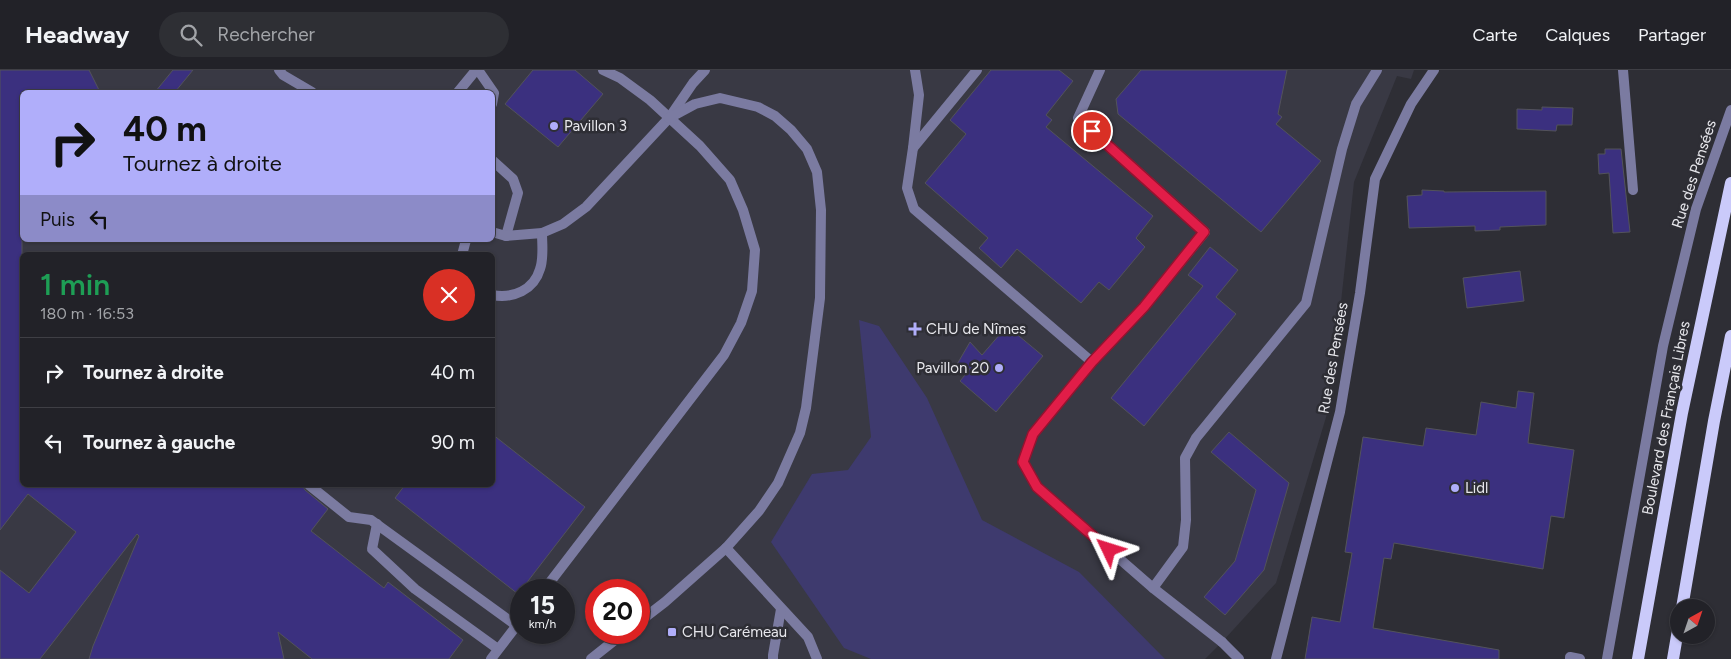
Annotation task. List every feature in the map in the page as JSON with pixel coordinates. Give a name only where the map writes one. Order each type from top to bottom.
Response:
[{"type":"main road","name":"Boulevard des Français Libres","points":[[1638,659],[1682,413],[1731,183]]},
{"type":"main road","points":[[1684,599],[1714,421],[1731,336]]},
{"type":"main road","points":[[1673,659],[1676,644]]},
{"type":"street","points":[[279,70],[283,75],[309,90]]},
{"type":"street","points":[[460,90],[477,70],[492,90]]},
{"type":"street","points":[[552,579],[724,355],[741,324],[752,291],[755,250],[743,210],[730,180],[700,146],[650,100],[620,78],[604,70]]},
{"type":"street","points":[[495,233],[506,236],[542,233],[563,224],[586,207],[669,118],[705,70]]},
{"type":"street","points":[[916,70],[918,95],[907,188],[914,209],[1092,362]]},
{"type":"street","points":[[913,148],[977,70]]},
{"type":"street","points":[[1100,70],[1078,118],[1204,232],[1144,307],[1092,362],[1033,434],[1023,462],[1037,487],[1153,588],[1222,642],[1239,659]]},
{"type":"street","points":[[1153,588],[1183,547],[1186,520],[1185,458],[1196,438],[1306,303],[1342,149],[1356,104],[1377,70]]},
{"type":"street","name":"Rue des Pensées","points":[[1276,659],[1340,412],[1360,293],[1375,179],[1411,104],[1434,70]]},
{"type":"street","points":[[1623,70],[1633,190]]},
{"type":"street","points":[[650,614],[726,548],[759,511],[778,483],[800,433],[806,408],[820,298],[821,210],[817,172],[807,149],[791,130],[775,116],[758,107],[720,98],[695,104],[669,118]]},
{"type":"street","name":"Rue des Pensées","points":[[1607,659],[1663,346],[1696,209],[1731,110]]},
{"type":"street","points":[[495,163],[514,179],[518,193],[506,236]]},
{"type":"street","points":[[495,295],[506,297],[518,294],[528,288],[536,279],[541,268],[542,233]]},
{"type":"street","points":[[312,487],[349,517],[371,520],[510,617]]},
{"type":"street","points":[[377,524],[372,550],[415,589],[498,649]]},
{"type":"street","points":[[726,548],[808,637],[817,659]]},
{"type":"street","points":[[774,659],[773,655],[781,609]]},
{"type":"street","points":[[491,659],[510,634]]},
{"type":"street","points":[[591,659],[610,644]]},
{"type":"street","points":[[1570,659],[1580,659]]},
{"type":"shaded area","name":"CHU de Nîmes","points":[[0,70],[1414,70],[1411,79],[1397,76],[1354,182],[1330,404],[1276,583],[1205,659],[0,659]]},
{"type":"shaded area","points":[[859,320],[879,326],[927,398],[982,520],[1079,572],[1165,659],[871,659],[844,648],[771,542],[812,474],[848,470],[871,437]]},
{"type":"building","points":[[0,70],[89,70],[99,90],[20,90],[20,242],[22,242],[22,252],[20,252],[20,487],[303,487],[328,509],[311,531],[384,588],[388,582],[463,640],[449,659],[312,659],[278,632],[284,659],[89,659],[139,536],[137,534],[40,659],[0,659],[0,570],[29,593],[76,532],[28,494],[0,530]]},
{"type":"building","points":[[173,70],[193,70],[177,90],[157,90]]},
{"type":"building","name":"Pavillon 3","points":[[533,70],[575,70],[603,94],[558,147],[505,104]]},
{"type":"building","points":[[991,70],[1059,70],[1073,81],[1046,115],[1052,120],[1046,127],[1153,216],[1136,238],[1145,247],[1109,290],[1099,282],[1081,303],[1017,249],[1001,268],[979,248],[988,238],[925,183],[966,134],[950,120]]},
{"type":"building","points":[[1141,70],[1287,70],[1278,114],[1282,117],[1276,124],[1321,161],[1261,232],[1118,114],[1116,99]]},
{"type":"building","points":[[1542,107],[1573,108],[1572,125],[1557,125],[1556,131],[1517,129],[1517,109],[1542,110]]},
{"type":"building","points":[[1605,149],[1621,149],[1630,232],[1613,233],[1609,173],[1599,174],[1598,154],[1605,154]]},
{"type":"building","points":[[1422,190],[1444,192],[1546,191],[1546,225],[1500,227],[1500,230],[1475,231],[1475,226],[1409,228],[1407,196],[1422,195]]},
{"type":"building","points":[[1210,247],[1238,270],[1216,297],[1236,314],[1144,426],[1111,398],[1203,286],[1188,275]]},
{"type":"building","points":[[1520,271],[1524,301],[1467,308],[1463,278]]},
{"type":"building","name":"Pavillon 20","points":[[1007,326],[1043,356],[996,412],[960,381],[970,369],[956,366],[970,342],[982,355]]},
{"type":"building","name":"Lidl","points":[[1518,391],[1534,393],[1528,443],[1574,450],[1564,518],[1551,516],[1543,569],[1394,543],[1391,559],[1384,558],[1373,628],[1499,650],[1499,659],[1305,659],[1312,617],[1340,622],[1352,553],[1345,552],[1363,437],[1423,446],[1426,428],[1476,435],[1481,402],[1516,408]]},
{"type":"building","points":[[1229,432],[1289,483],[1264,570],[1225,615],[1204,597],[1235,561],[1256,490],[1211,452]]},
{"type":"building","points":[[495,436],[585,507],[530,579],[510,579],[510,588],[395,498],[403,487],[495,487]]},
{"type":"place","name":"Pavillon 3","points":[[554,126]]},
{"type":"place","name":"CHU de Nîmes","points":[[915,329]]},
{"type":"place","name":"Pavillon 20","points":[[999,368]]},
{"type":"place","name":"Lidl","points":[[1455,488]]},
{"type":"place","name":"CHU Carémeau","points":[[672,632]]},
{"type":"route","points":[[1092,131],[1204,232],[1144,307],[1092,362],[1033,434],[1023,462],[1037,487],[1109,550]]}]
